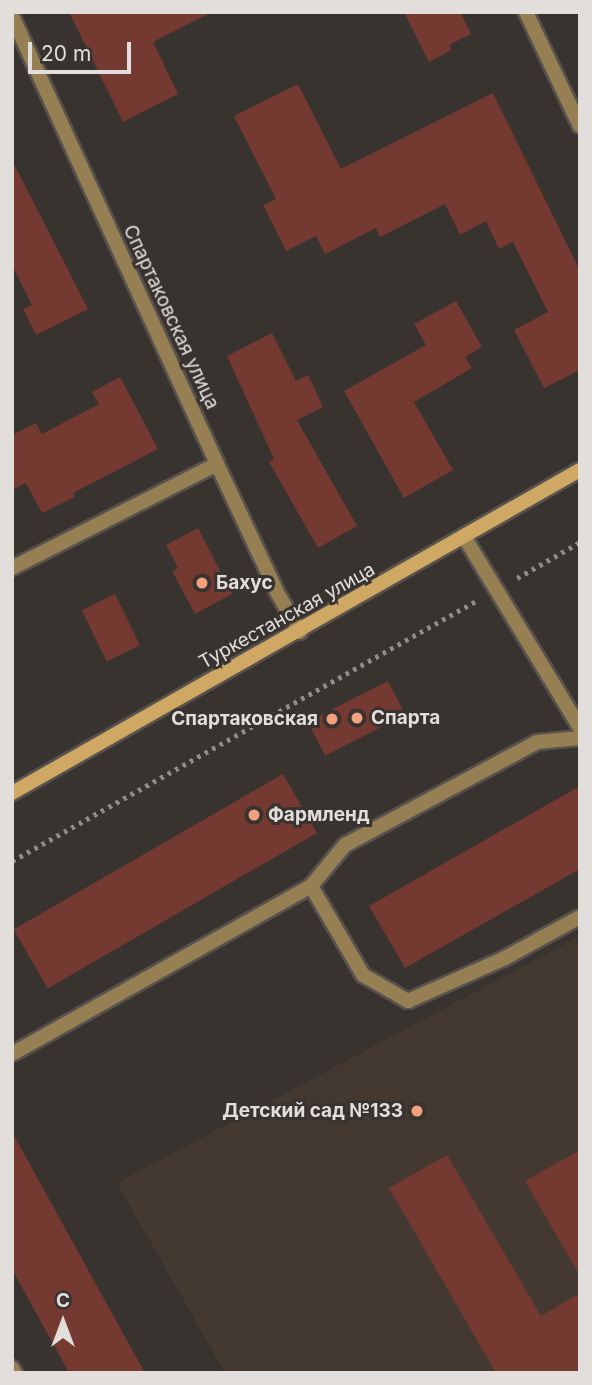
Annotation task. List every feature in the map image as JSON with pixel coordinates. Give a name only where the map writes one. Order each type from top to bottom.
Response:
[{"type":"main road","name":"Туркестанская улица","points":[[12,793],[580,471]]},
{"type":"street","points":[[526,12],[580,126]]},
{"type":"street","name":"Спартаковская улица","points":[[12,16],[217,464],[278,594],[300,632]]},
{"type":"street","points":[[12,568],[217,464]]},
{"type":"street","points":[[465,538],[580,728]]},
{"type":"street","points":[[12,1054],[312,886],[345,845],[537,742],[580,738]]},
{"type":"street","points":[[312,886],[363,975],[408,1001],[505,958],[580,917]]},
{"type":"street","points":[[12,1368],[15,1373]]},
{"type":"path","points":[[12,861],[580,542]]},
{"type":"shaded area","name":"Детский сад №133","points":[[580,936],[580,1373],[225,1373],[117,1183]]},
{"type":"building","points":[[69,12],[212,12],[153,42],[178,94],[123,122]]},
{"type":"building","points":[[404,12],[460,12],[471,34],[449,45],[452,50],[429,62]]},
{"type":"building","points":[[298,84],[341,169],[493,93],[580,271],[580,370],[544,388],[514,330],[548,312],[513,242],[499,249],[486,221],[460,235],[445,204],[380,237],[376,228],[325,254],[316,236],[286,251],[263,205],[276,199],[234,116]]},
{"type":"building","points":[[12,160],[88,309],[36,335],[23,309],[32,305],[12,265]]},
{"type":"building","points":[[456,301],[482,347],[465,357],[472,368],[414,402],[453,470],[404,498],[344,391],[426,345],[414,324]]},
{"type":"building","points":[[272,333],[296,381],[308,375],[323,407],[297,420],[357,526],[318,548],[269,462],[274,459],[227,356]]},
{"type":"building","points":[[120,377],[158,449],[73,493],[75,497],[42,513],[26,483],[12,490],[12,435],[36,423],[42,434],[99,404],[92,392]]},
{"type":"building","name":"Бахус","points":[[198,528],[232,594],[195,614],[172,571],[178,568],[166,545]]},
{"type":"building","points":[[115,594],[140,645],[107,661],[82,610]]},
{"type":"building","name":"Спарта","points":[[388,681],[405,715],[325,756],[308,722]]},
{"type":"building","points":[[283,774],[317,833],[48,988],[14,930]]},
{"type":"building","points":[[580,786],[580,869],[405,968],[369,906]]},
{"type":"building","points":[[12,1132],[145,1373],[69,1373],[12,1269]]},
{"type":"building","points":[[580,1150],[580,1276],[525,1181]]},
{"type":"building","points":[[447,1155],[541,1316],[580,1293],[580,1373],[496,1373],[389,1188]]},
{"type":"place","name":"Бахус","points":[[202,583]]},
{"type":"place","name":"Спарта","points":[[357,718]]},
{"type":"place","name":"Спартаковская","points":[[332,719]]},
{"type":"place","name":"Фармленд","points":[[254,815]]},
{"type":"place","name":"Детский сад №133","points":[[417,1111]]}]
